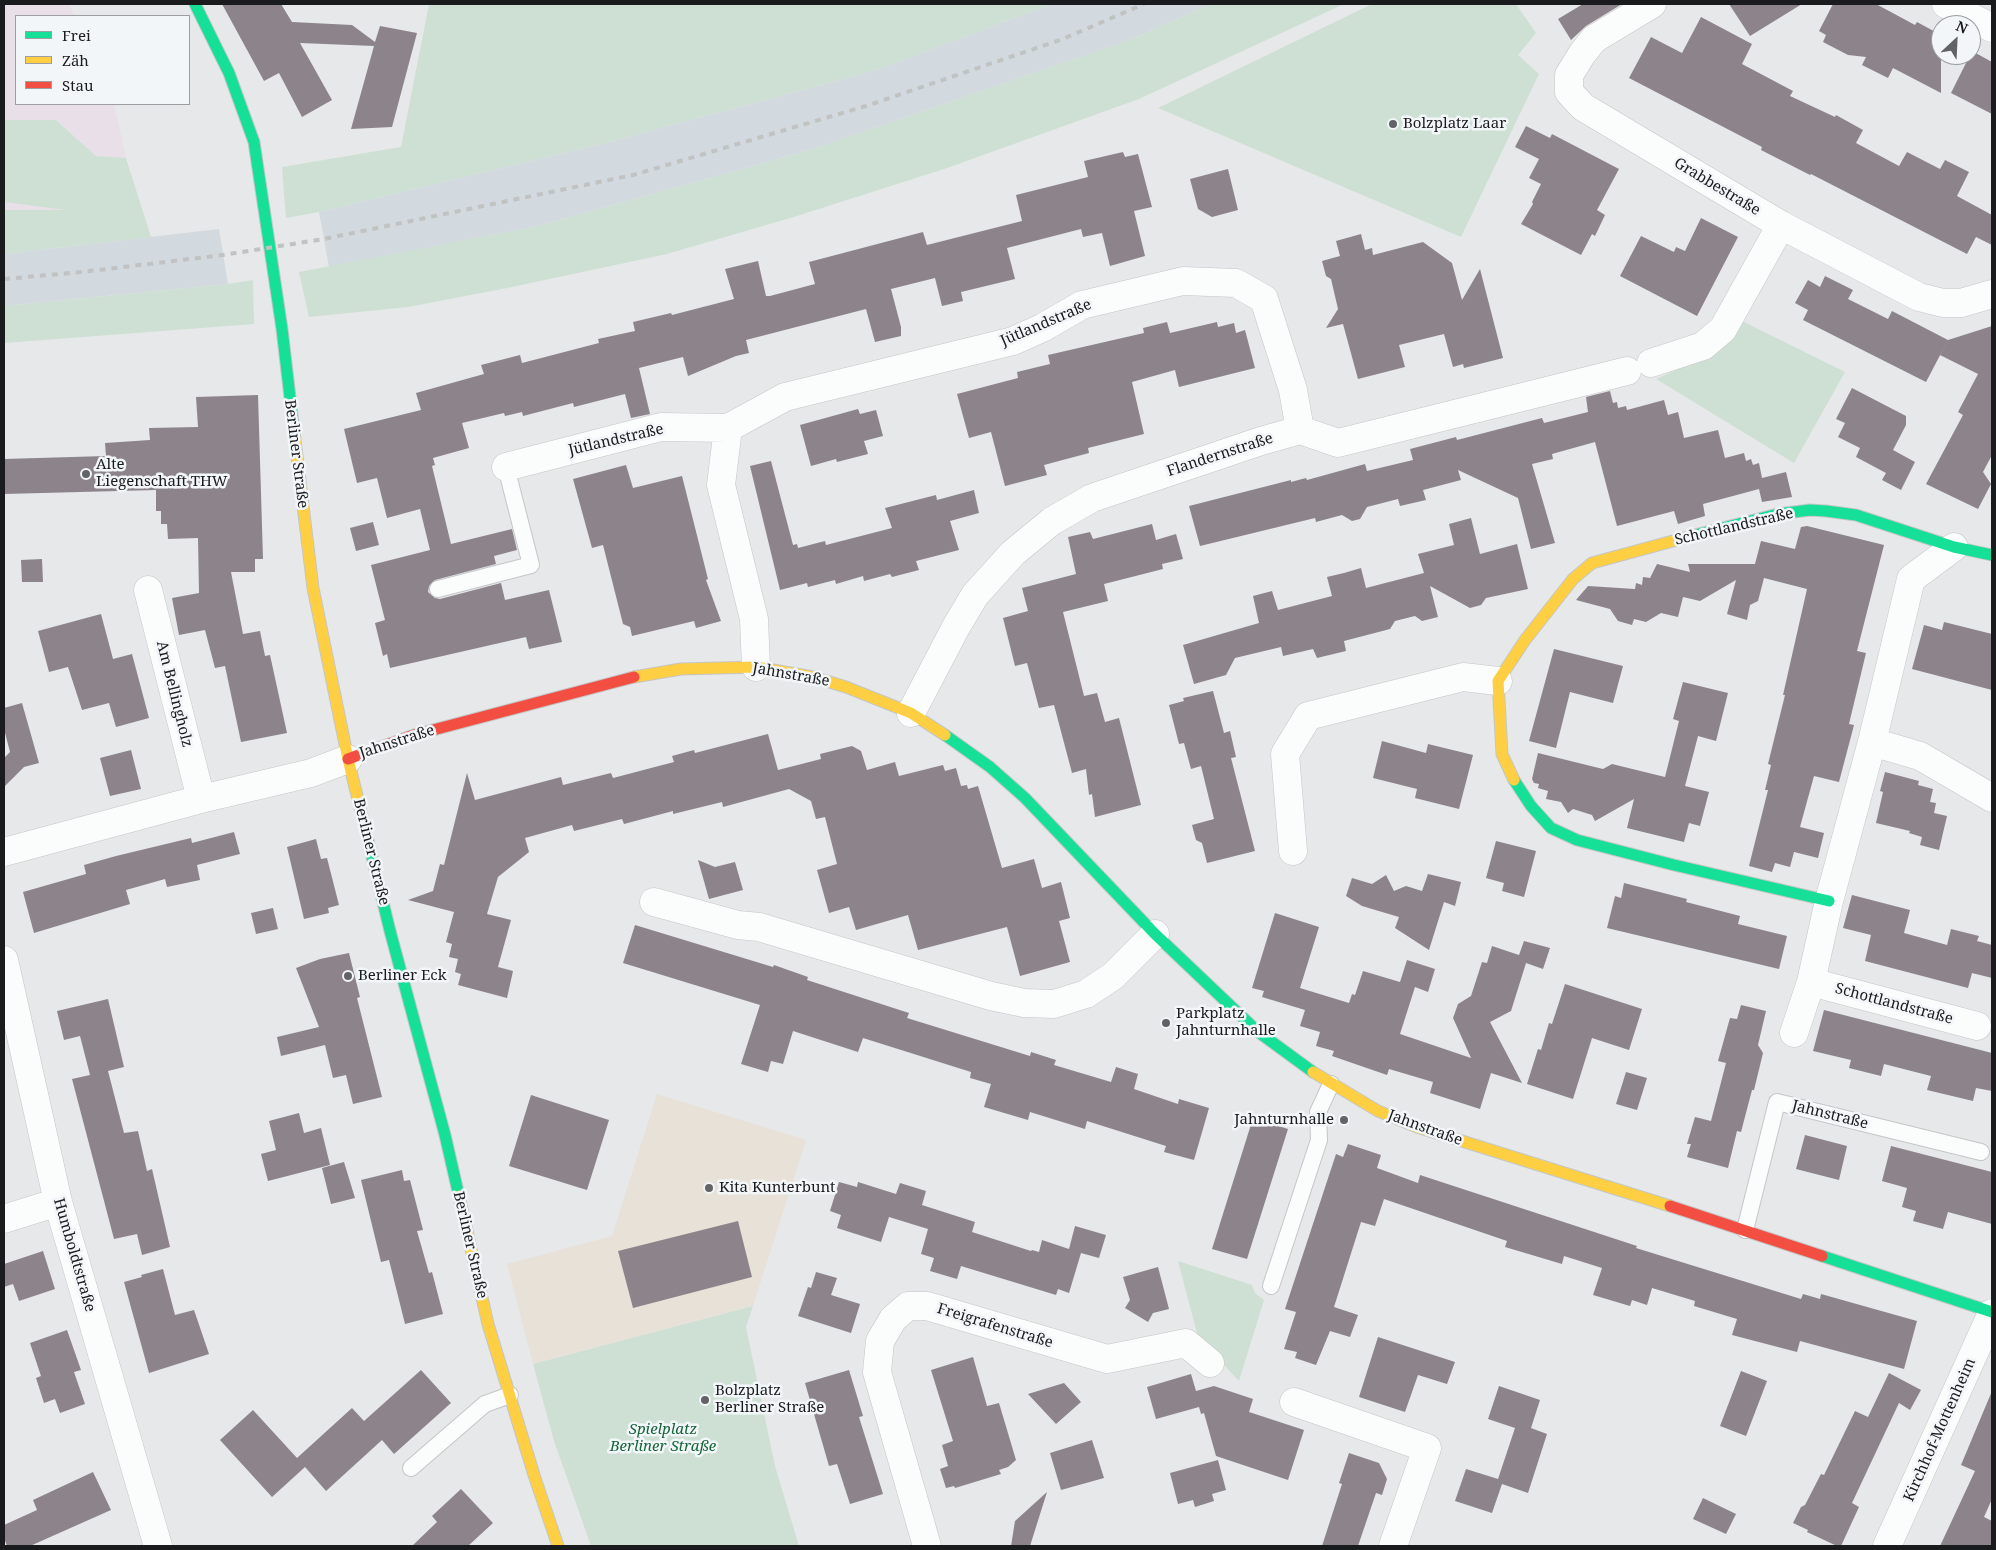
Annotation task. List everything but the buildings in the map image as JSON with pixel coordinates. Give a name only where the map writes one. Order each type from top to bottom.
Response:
[{"type":"street","name":"Berliner Straße","points":[[195,4],[230,73],[254,142],[282,329],[313,588],[348,759],[390,931],[445,1135],[488,1324],[558,1546]]},
{"type":"street","name":"Grabbestraße","points":[[1652,4],[1594,40],[1568,75],[1569,92],[1583,108],[1781,225],[1919,296],[1943,303],[1961,303],[1992,294]]},
{"type":"street","points":[[1946,4],[1992,28]]},
{"type":"street","points":[[1300,430],[1338,442],[1639,367],[1703,346],[1723,329],[1781,225]]},
{"type":"street","name":"Jütlandstraße","points":[[506,466],[661,427],[728,428],[785,397],[1013,341],[1042,328],[1082,305],[1183,281],[1236,283],[1264,299],[1293,390],[1300,430]]},
{"type":"street","points":[[728,428],[721,485],[754,619],[756,667]]},
{"type":"street","name":"Flandernstraße","points":[[911,713],[975,595],[1013,553],[1052,521],[1092,498],[1261,440],[1300,430]]},
{"type":"street","name":"Schottlandstraße","points":[[1498,680],[1525,640],[1573,579],[1584,568],[1598,561],[1717,529],[1778,514],[1810,510],[1856,515],[1954,547],[1992,555]]},
{"type":"street","points":[[1794,1032],[1811,982],[1911,579],[1954,547]]},
{"type":"street","name":"Am Bellingholz","points":[[148,590],[201,799]]},
{"type":"street","name":"Jahnstraße","points":[[348,759],[414,735],[628,678],[681,669],[756,667],[814,677],[846,687],[911,713],[969,752],[1025,798],[1155,934],[1257,1031],[1278,1048],[1331,1084],[1378,1110],[1417,1127],[1745,1230],[1992,1313]]},
{"type":"street","points":[[1292,851],[1285,754],[1308,716],[1463,677],[1498,680],[1502,754],[1514,780],[1531,806],[1551,828],[1577,840],[1674,865],[1830,901]]},
{"type":"street","points":[[1872,742],[1920,756],[1992,798]]},
{"type":"street","points":[[4,852],[201,799],[311,773],[348,759]]},
{"type":"street","points":[[654,902],[738,925],[759,927],[991,996],[1024,1003],[1054,1004],[1086,994],[1113,976],[1155,934]]},
{"type":"street","name":"Humboldtstraße","points":[[4,960],[58,1202],[151,1544]]},
{"type":"street","name":"Schottlandstraße","points":[[1811,982],[1976,1026]]},
{"type":"street","points":[[4,1220],[58,1202]]},
{"type":"street","name":"Freigrafenstraße","points":[[927,1546],[877,1372],[880,1341],[893,1318],[908,1306],[927,1306],[1107,1359],[1186,1343],[1210,1363]]},
{"type":"street","name":"Kirchhof-Mottenheim","points":[[1887,1546],[1992,1313]]},
{"type":"street","points":[[1294,1402],[1427,1448],[1393,1546]]},
{"type":"lane","points":[[438,589],[531,565],[506,466]]},
{"type":"lane","points":[[1271,1286],[1319,1140],[1318,1112],[1331,1084]]},
{"type":"lane","name":"Jahnstraße","points":[[1745,1230],[1777,1102],[1982,1152]]},
{"type":"lane","points":[[411,1468],[486,1404],[510,1395]]},
{"type":"shaded area","points":[[4,4],[68,4],[74,15],[15,15],[15,105],[114,105],[126,158],[96,156],[56,120],[4,120]]},
{"type":"shaded area","points":[[1051,4],[1211,4],[1130,40],[810,150],[538,226],[329,267],[319,212],[609,142],[876,70]]},
{"type":"shaded area","points":[[4,202],[72,210],[4,210]]},
{"type":"shaded area","points":[[219,229],[228,284],[4,306],[4,254]]},
{"type":"shaded area","name":"Kita Kunterbunt","points":[[657,1094],[806,1140],[753,1306],[533,1364],[507,1264],[612,1236]]},
{"type":"green space","points":[[429,4],[1051,4],[876,70],[609,142],[319,212],[286,218],[282,167],[401,147]]},
{"type":"green space","points":[[1211,4],[1344,4],[1139,99],[947,168],[797,216],[667,254],[507,288],[408,307],[309,317],[299,272],[538,226],[810,150],[1130,40]]},
{"type":"green space","points":[[1372,4],[1516,4],[1536,33],[1518,55],[1539,74],[1461,237],[1158,108]]},
{"type":"green space","points":[[4,120],[56,120],[96,156],[126,158],[151,237],[4,254],[4,210],[66,210],[4,202]]},
{"type":"green space","points":[[253,280],[254,324],[4,343],[4,306]]},
{"type":"green space","points":[[1740,320],[1845,372],[1794,463],[1656,379],[1705,357]]},
{"type":"green space","points":[[1178,1261],[1252,1285],[1255,1293],[1264,1300],[1239,1381],[1198,1337]]},
{"type":"green space","name":"Spielplatz Berliner Straße","points":[[753,1306],[746,1327],[775,1466],[799,1546],[591,1546],[554,1441],[533,1364]]},
{"type":"railway","points":[[4,279],[82,272],[223,255],[324,239],[633,175],[866,106],[1063,39],[1144,4]]},
{"type":"traffic: fast","points":[[195,4],[229,73],[254,142],[282,329],[293,423]]},
{"type":"traffic: fast","points":[[1695,535],[1778,514],[1810,510],[1826,511],[1856,515],[1954,547],[1992,555]]},
{"type":"traffic: fast","points":[[945,735],[990,767],[1025,798],[1155,934],[1257,1031],[1313,1072]]},
{"type":"traffic: fast","points":[[1514,780],[1531,806],[1551,828],[1577,840],[1829,901]]},
{"type":"traffic: fast","points":[[365,828],[390,931],[445,1135],[459,1196]]},
{"type":"traffic: fast","points":[[1822,1256],[1992,1312]]},
{"type":"traffic: slow","points":[[293,423],[313,588],[348,759],[365,828]]},
{"type":"traffic: slow","points":[[1514,780],[1502,754],[1498,681],[1525,640],[1573,579],[1592,563],[1695,535]]},
{"type":"traffic: slow","points":[[634,677],[681,669],[756,667],[813,677],[846,687],[911,713],[945,735]]},
{"type":"traffic: slow","points":[[1313,1072],[1378,1111],[1417,1127],[1670,1206]]},
{"type":"traffic: slow","points":[[459,1196],[488,1324],[534,1475],[558,1546]]},
{"type":"traffic: jam","points":[[348,759],[414,735],[634,677]]},
{"type":"traffic: jam","points":[[1670,1206],[1822,1256]]},
{"type":"place","name":"Bolzplatz Laar","points":[[1393,124]]},
{"type":"place","name":"Alte Liegenschaft THW","points":[[86,474]]},
{"type":"place","name":"Berliner Eck","points":[[348,976]]},
{"type":"place","name":"Parkplatz Jahnturnhalle","points":[[1166,1023]]},
{"type":"place","name":"Jahnturnhalle","points":[[1344,1120]]},
{"type":"place","name":"Kita Kunterbunt","points":[[709,1188]]},
{"type":"place","name":"Bolzplatz Berliner Straße","points":[[705,1400]]}]
